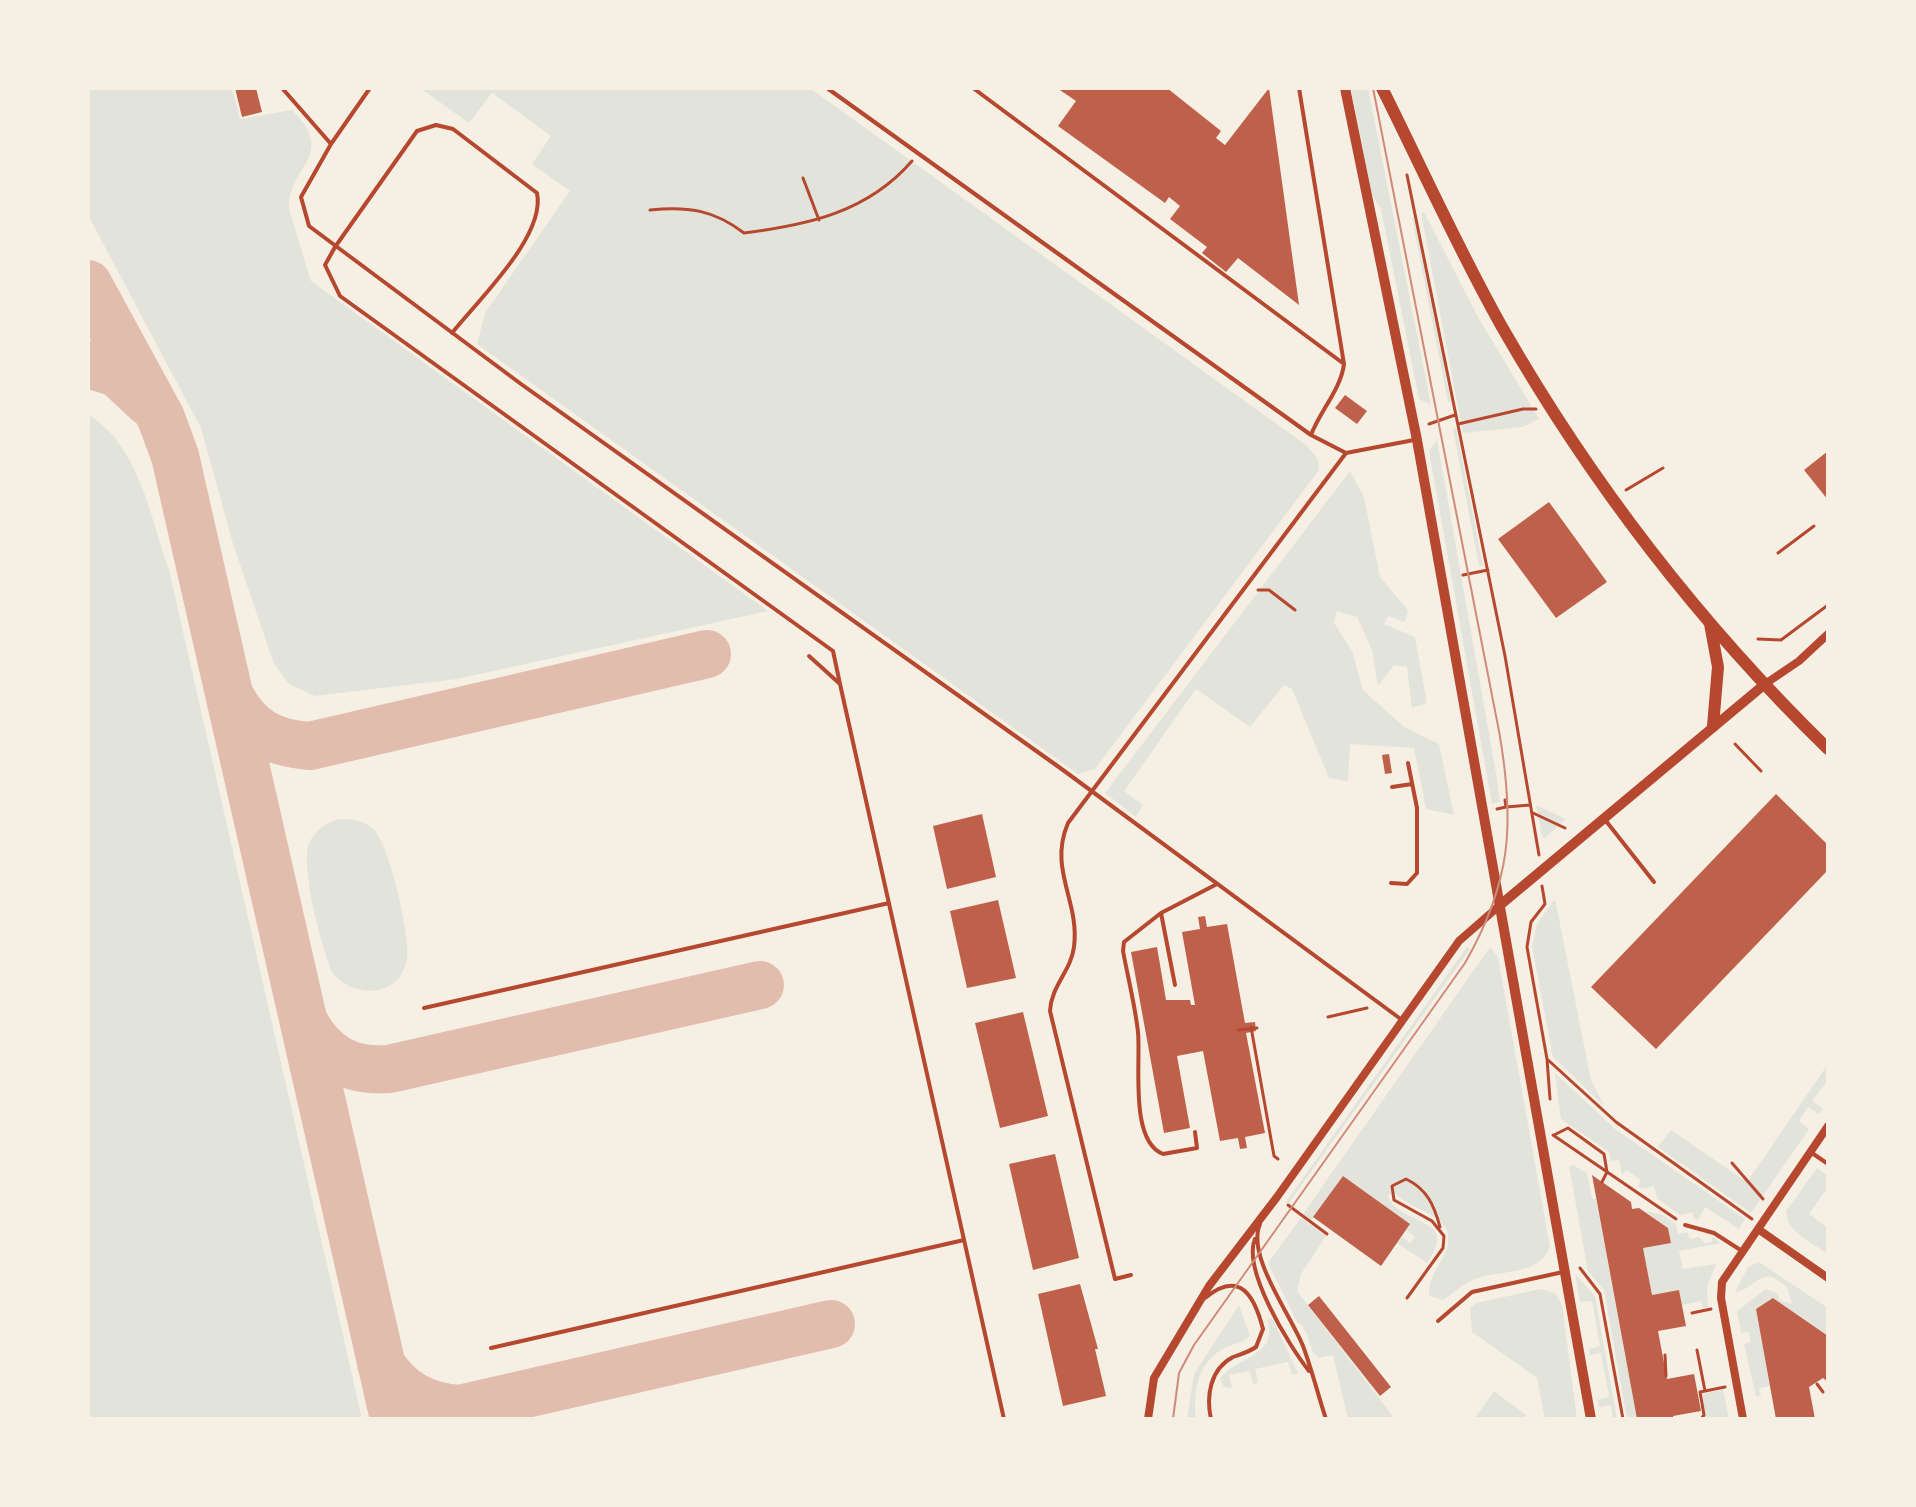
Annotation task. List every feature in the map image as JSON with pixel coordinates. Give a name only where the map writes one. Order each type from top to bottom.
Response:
[{"type":"main road","points":[[1382,88],[1504,329],[1613,499],[1709,620],[1828,749]]},
{"type":"main road","points":[[1709,620],[1718,667],[1713,726]]},
{"type":"street","points":[[1345,88],[1417,440],[1591,1419]]},
{"type":"street","points":[[1148,1419],[1154,1378],[1197,1305],[1459,941],[1713,726],[1799,661],[1828,634]]},
{"type":"street","points":[[1743,1419],[1721,1298],[1725,1275],[1828,1126]]},
{"type":"street","points":[[1758,1229],[1828,1278]]},
{"type":"lane","points":[[282,88],[331,144]]},
{"type":"lane","points":[[370,88],[331,144],[301,197],[309,226],[452,333],[1092,792],[1402,1020]]},
{"type":"lane","points":[[827,88],[1311,435],[1346,453],[1417,440]]},
{"type":"lane","points":[[973,88],[1344,364]]},
{"type":"lane","points":[[1299,88],[1344,364],[1343,376],[1319,414],[1311,435]]},
{"type":"lane","points":[[452,333],[532,233],[540,208],[537,193],[453,129],[436,125],[417,131],[325,265],[340,296],[833,651],[1004,1419]]},
{"type":"lane","points":[[1131,1275],[1115,1279],[1050,1011],[1050,994],[1066,970],[1074,947],[1059,843],[1068,823],[1346,453]]},
{"type":"lane","points":[[809,656],[840,684]]},
{"type":"lane","points":[[1391,883],[1407,884],[1417,873],[1417,808],[1408,763]]},
{"type":"lane","points":[[1392,787],[1412,784]]},
{"type":"lane","points":[[1604,819],[1654,882]]},
{"type":"lane","points":[[1195,1132],[1197,1148],[1163,1154],[1149,1145],[1145,1135],[1137,1071],[1138,1034],[1123,951],[1124,942],[1161,913],[1217,884]]},
{"type":"lane","points":[[424,1008],[889,903]]},
{"type":"lane","points":[[1161,913],[1175,985]]},
{"type":"lane","points":[[1810,1152],[1828,1164]]},
{"type":"lane","points":[[1268,1209],[1251,1254],[1260,1283],[1294,1353],[1310,1372]]},
{"type":"lane","points":[[1685,1225],[1714,1233],[1742,1251]]},
{"type":"lane","points":[[1256,1236],[1262,1262],[1304,1347],[1326,1419]]},
{"type":"lane","points":[[491,1348],[964,1240]]},
{"type":"lane","points":[[1438,1321],[1472,1292],[1565,1271]]},
{"type":"lane","points":[[1197,1305],[1225,1284],[1237,1285],[1249,1296],[1263,1329],[1256,1347],[1232,1358],[1217,1371],[1209,1402],[1211,1419]]},
{"type":"path","points":[[650,210],[683,206],[724,217],[744,233],[819,220],[855,207],[880,192],[912,161]]},
{"type":"path","points":[[1404,166],[1488,570],[1538,850]]},
{"type":"path","points":[[803,178],[819,220]]},
{"type":"path","points":[[1458,424],[1523,409],[1539,409]]},
{"type":"path","points":[[1417,440],[1431,420],[1456,415]]},
{"type":"path","points":[[1613,499],[1663,468]]},
{"type":"path","points":[[1778,553],[1814,526]]},
{"type":"path","points":[[1463,575],[1488,570]]},
{"type":"path","points":[[1243,591],[1269,590],[1295,610]]},
{"type":"path","points":[[1758,639],[1781,640],[1828,605]]},
{"type":"path","points":[[1735,744],[1761,771]]},
{"type":"path","points":[[1505,800],[1506,807]]},
{"type":"path","points":[[1493,809],[1532,805]]},
{"type":"path","points":[[1533,813],[1565,828]]},
{"type":"path","points":[[1545,904],[1531,922],[1527,947],[1547,1059],[1550,1103]]},
{"type":"path","points":[[1328,1017],[1364,1009]]},
{"type":"path","points":[[1251,1027],[1274,1156],[1278,1159]]},
{"type":"path","points":[[1238,1030],[1257,1028]]},
{"type":"path","points":[[1547,1059],[1616,1122],[1751,1217],[1758,1229]]},
{"type":"path","points":[[1552,1127],[1557,1150]]},
{"type":"path","points":[[1541,1135],[1554,1135],[1568,1128],[1604,1154],[1607,1172],[1602,1182]]},
{"type":"path","points":[[1554,1135],[1685,1225]]},
{"type":"path","points":[[1732,1163],[1763,1199]]},
{"type":"path","points":[[1407,1298],[1443,1248],[1440,1227],[1429,1197],[1418,1185],[1406,1179],[1392,1186],[1394,1200],[1440,1227]]},
{"type":"path","points":[[1277,1197],[1327,1234]]},
{"type":"path","points":[[1577,1254],[1580,1269],[1600,1294],[1623,1419]]},
{"type":"path","points":[[1692,1313],[1711,1309]]},
{"type":"path","points":[[1697,1350],[1705,1391]]},
{"type":"path","points":[[1665,1355],[1666,1376]]},
{"type":"path","points":[[1817,1384],[1823,1392]]},
{"type":"path","points":[[1701,1419],[1704,1415],[1700,1392],[1725,1387]]},
{"type":"shaded area","points":[[88,88],[232,88],[240,119],[292,110],[311,139],[311,150],[291,194],[289,209],[311,281],[768,611],[457,679],[315,696],[289,684],[274,664],[233,544],[201,428],[88,215]]},
{"type":"shaded area","points":[[420,88],[810,88],[1306,445],[1318,459],[1319,470],[1095,769],[1078,774],[477,344],[485,313],[570,191],[532,164],[551,136],[492,93],[469,123]]},
{"type":"shaded area","points":[[1351,88],[1368,88],[1431,405],[1419,399],[1381,209],[1372,195]]},
{"type":"shaded area","points":[[1424,212],[1478,317],[1539,419],[1522,427],[1463,433],[1421,213]]},
{"type":"shaded area","points":[[1414,217],[1451,402],[1448,402]]},
{"type":"shaded area","points":[[88,414],[120,444],[131,463],[169,570],[362,1419],[88,1419]]},
{"type":"shaded area","points":[[1456,428],[1483,566],[1479,566],[1453,429]]},
{"type":"shaded area","points":[[1437,439],[1497,779],[1500,802],[1492,804],[1429,451]]},
{"type":"shaded area","points":[[1350,471],[1364,497],[1380,577],[1408,610],[1405,622],[1388,616],[1384,624],[1415,637],[1427,703],[1412,708],[1407,667],[1394,665],[1378,686],[1372,650],[1357,617],[1337,611],[1334,623],[1352,651],[1363,690],[1404,727],[1439,744],[1454,815],[1426,809],[1414,748],[1350,744],[1348,781],[1329,778],[1292,689],[1284,685],[1250,727],[1196,689],[1124,791],[1143,805],[1136,817],[1105,793]]},
{"type":"shaded area","points":[[1536,805],[1566,819],[1545,838],[1542,837]]},
{"type":"shaded area","points":[[338,819],[364,823],[379,836],[402,910],[407,946],[403,971],[387,987],[376,990],[353,988],[333,974],[314,908],[307,870],[309,843],[321,828]]},
{"type":"shaded area","points":[[1555,899],[1591,1080],[1604,1106],[1553,1057],[1532,946],[1537,924]]},
{"type":"shaded area","points":[[1467,947],[1470,949],[1288,1204],[1286,1202]]},
{"type":"shaded area","points":[[1490,947],[1498,957],[1550,1247],[1544,1257],[1528,1268],[1475,1279],[1443,1300],[1429,1296],[1429,1288],[1448,1244],[1448,1234],[1438,1219],[1394,1192],[1387,1196],[1395,1206],[1434,1230],[1436,1248],[1427,1263],[1397,1243],[1402,1237],[1410,1243],[1415,1237],[1406,1230],[1410,1224],[1343,1176],[1311,1220],[1303,1214]]},
{"type":"shaded area","points":[[1828,1064],[1828,1080],[1812,1101],[1823,1109],[1819,1114],[1808,1107],[1799,1121],[1809,1129],[1751,1213],[1658,1147],[1671,1130],[1747,1182]]},
{"type":"shaded area","points":[[1555,1073],[1615,1129],[1745,1219],[1739,1229],[1705,1207],[1698,1220],[1694,1219],[1692,1212],[1680,1215],[1657,1198],[1654,1186],[1642,1189],[1638,1186],[1641,1180],[1626,1170],[1622,1175],[1619,1160],[1611,1161],[1609,1152],[1561,1119]]},
{"type":"shaded area","points":[[1569,1166],[1587,1173],[1592,1199],[1596,1199],[1637,1419],[1627,1419],[1604,1290],[1588,1271]]},
{"type":"shaded area","points":[[1817,1168],[1828,1176],[1828,1187],[1809,1214],[1828,1228],[1828,1254],[1795,1231],[1786,1211]]},
{"type":"shaded area","points":[[1645,1211],[1663,1215],[1676,1224],[1678,1234],[1687,1232],[1690,1239],[1699,1237],[1705,1243],[1712,1242],[1712,1237],[1721,1243],[1679,1251],[1683,1269],[1716,1264],[1707,1287],[1708,1307],[1703,1308],[1701,1301],[1682,1305],[1679,1290],[1652,1295],[1643,1248],[1671,1243],[1668,1228]]},
{"type":"shaded area","points":[[1301,1218],[1326,1236],[1301,1274],[1297,1291],[1395,1419],[1348,1419],[1333,1355],[1319,1358],[1312,1350],[1268,1263]]},
{"type":"shaded area","points":[[1759,1262],[1828,1308],[1828,1336],[1774,1298],[1756,1309],[1770,1386],[1759,1388],[1761,1396],[1756,1397],[1744,1344],[1751,1342],[1748,1332],[1741,1333],[1737,1311],[1766,1289],[1777,1293],[1780,1300],[1792,1304],[1787,1287],[1773,1277],[1762,1278],[1735,1292],[1748,1267]]},
{"type":"shaded area","points":[[1575,1274],[1595,1296],[1617,1419],[1613,1419],[1611,1405],[1599,1407],[1598,1400],[1609,1397],[1601,1353],[1590,1355],[1589,1349],[1600,1346],[1592,1301],[1580,1302]]},
{"type":"shaded area","points":[[1541,1289],[1555,1293],[1562,1304],[1577,1419],[1545,1419],[1537,1378],[1472,1332],[1470,1308],[1476,1303]]},
{"type":"shaded area","points":[[1239,1305],[1250,1336],[1221,1350],[1207,1363],[1196,1390],[1196,1419],[1187,1419],[1194,1374]]},
{"type":"shaded area","points":[[1272,1318],[1298,1373],[1292,1375],[1288,1362],[1255,1369],[1258,1383],[1253,1384],[1250,1371],[1229,1375],[1232,1388],[1224,1387],[1220,1379],[1227,1372],[1262,1349],[1269,1332],[1267,1320]]},
{"type":"shaded area","points":[[1723,1390],[1729,1419],[1704,1419],[1703,1394]]},
{"type":"shaded area","points":[[1494,1391],[1526,1415],[1525,1419],[1474,1419]]},
{"type":"building","points":[[235,88],[256,88],[262,112],[242,117]]},
{"type":"building","points":[[1057,88],[1167,88],[1221,131],[1216,138],[1225,145],[1269,88],[1299,305],[1238,258],[1226,272],[1202,253],[1207,247],[1170,219],[1180,206],[1169,197],[1165,203],[1058,126],[1076,101]]},
{"type":"building","points":[[1345,395],[1367,411],[1357,424],[1335,408]]},
{"type":"building","points":[[1828,451],[1828,500],[1804,470]]},
{"type":"building","points":[[1549,502],[1607,582],[1556,618],[1498,539]]},
{"type":"building","points":[[1389,754],[1392,773],[1385,774],[1382,755]]},
{"type":"building","points":[[1776,794],[1828,845],[1828,870],[1656,1049],[1591,987]]},
{"type":"building","points":[[982,814],[996,877],[947,889],[933,826]]},
{"type":"building","points":[[998,900],[1016,978],[967,988],[950,911]]},
{"type":"building","points":[[1205,916],[1207,927],[1227,924],[1245,1023],[1255,1022],[1256,1031],[1246,1033],[1265,1133],[1245,1137],[1247,1148],[1240,1149],[1238,1138],[1220,1141],[1203,1051],[1177,1056],[1190,1128],[1164,1133],[1131,952],[1157,947],[1166,1000],[1190,1000],[1191,1005],[1195,1005],[1182,932],[1200,929],[1198,917]]},
{"type":"building","points":[[1023,1012],[1048,1116],[1000,1128],[975,1023]]},
{"type":"building","points":[[1055,1154],[1079,1258],[1033,1270],[1009,1164]]},
{"type":"building","points":[[1592,1175],[1631,1202],[1632,1209],[1639,1208],[1668,1228],[1671,1243],[1643,1248],[1652,1295],[1679,1290],[1686,1326],[1658,1331],[1667,1379],[1694,1374],[1701,1411],[1673,1416],[1674,1419],[1637,1419]]},
{"type":"building","points":[[1343,1176],[1410,1224],[1381,1266],[1313,1217]]},
{"type":"building","points":[[1080,1284],[1098,1349],[1095,1349],[1106,1396],[1063,1406],[1038,1294]]},
{"type":"building","points":[[1319,1296],[1391,1387],[1380,1396],[1308,1305]]},
{"type":"building","points":[[1773,1298],[1828,1336],[1828,1382],[1823,1378],[1809,1387],[1815,1419],[1776,1419],[1756,1309]]},
{"type":"taxiway","points":[[88,284],[161,418],[175,456],[394,1419]]},
{"type":"taxiway","points":[[88,364],[117,373],[148,402]]},
{"type":"taxiway","points":[[230,696],[245,718],[262,733],[284,742],[310,746],[707,654]]},
{"type":"taxiway","points":[[304,1022],[320,1045],[339,1060],[362,1068],[389,1069],[760,985]]},
{"type":"taxiway","points":[[381,1364],[414,1397],[435,1405],[460,1409],[831,1324]]},
{"type":"tram line","points":[[1173,1419],[1179,1373],[1194,1345],[1465,963],[1492,905],[1506,850],[1507,794],[1499,731],[1373,88]]}]
